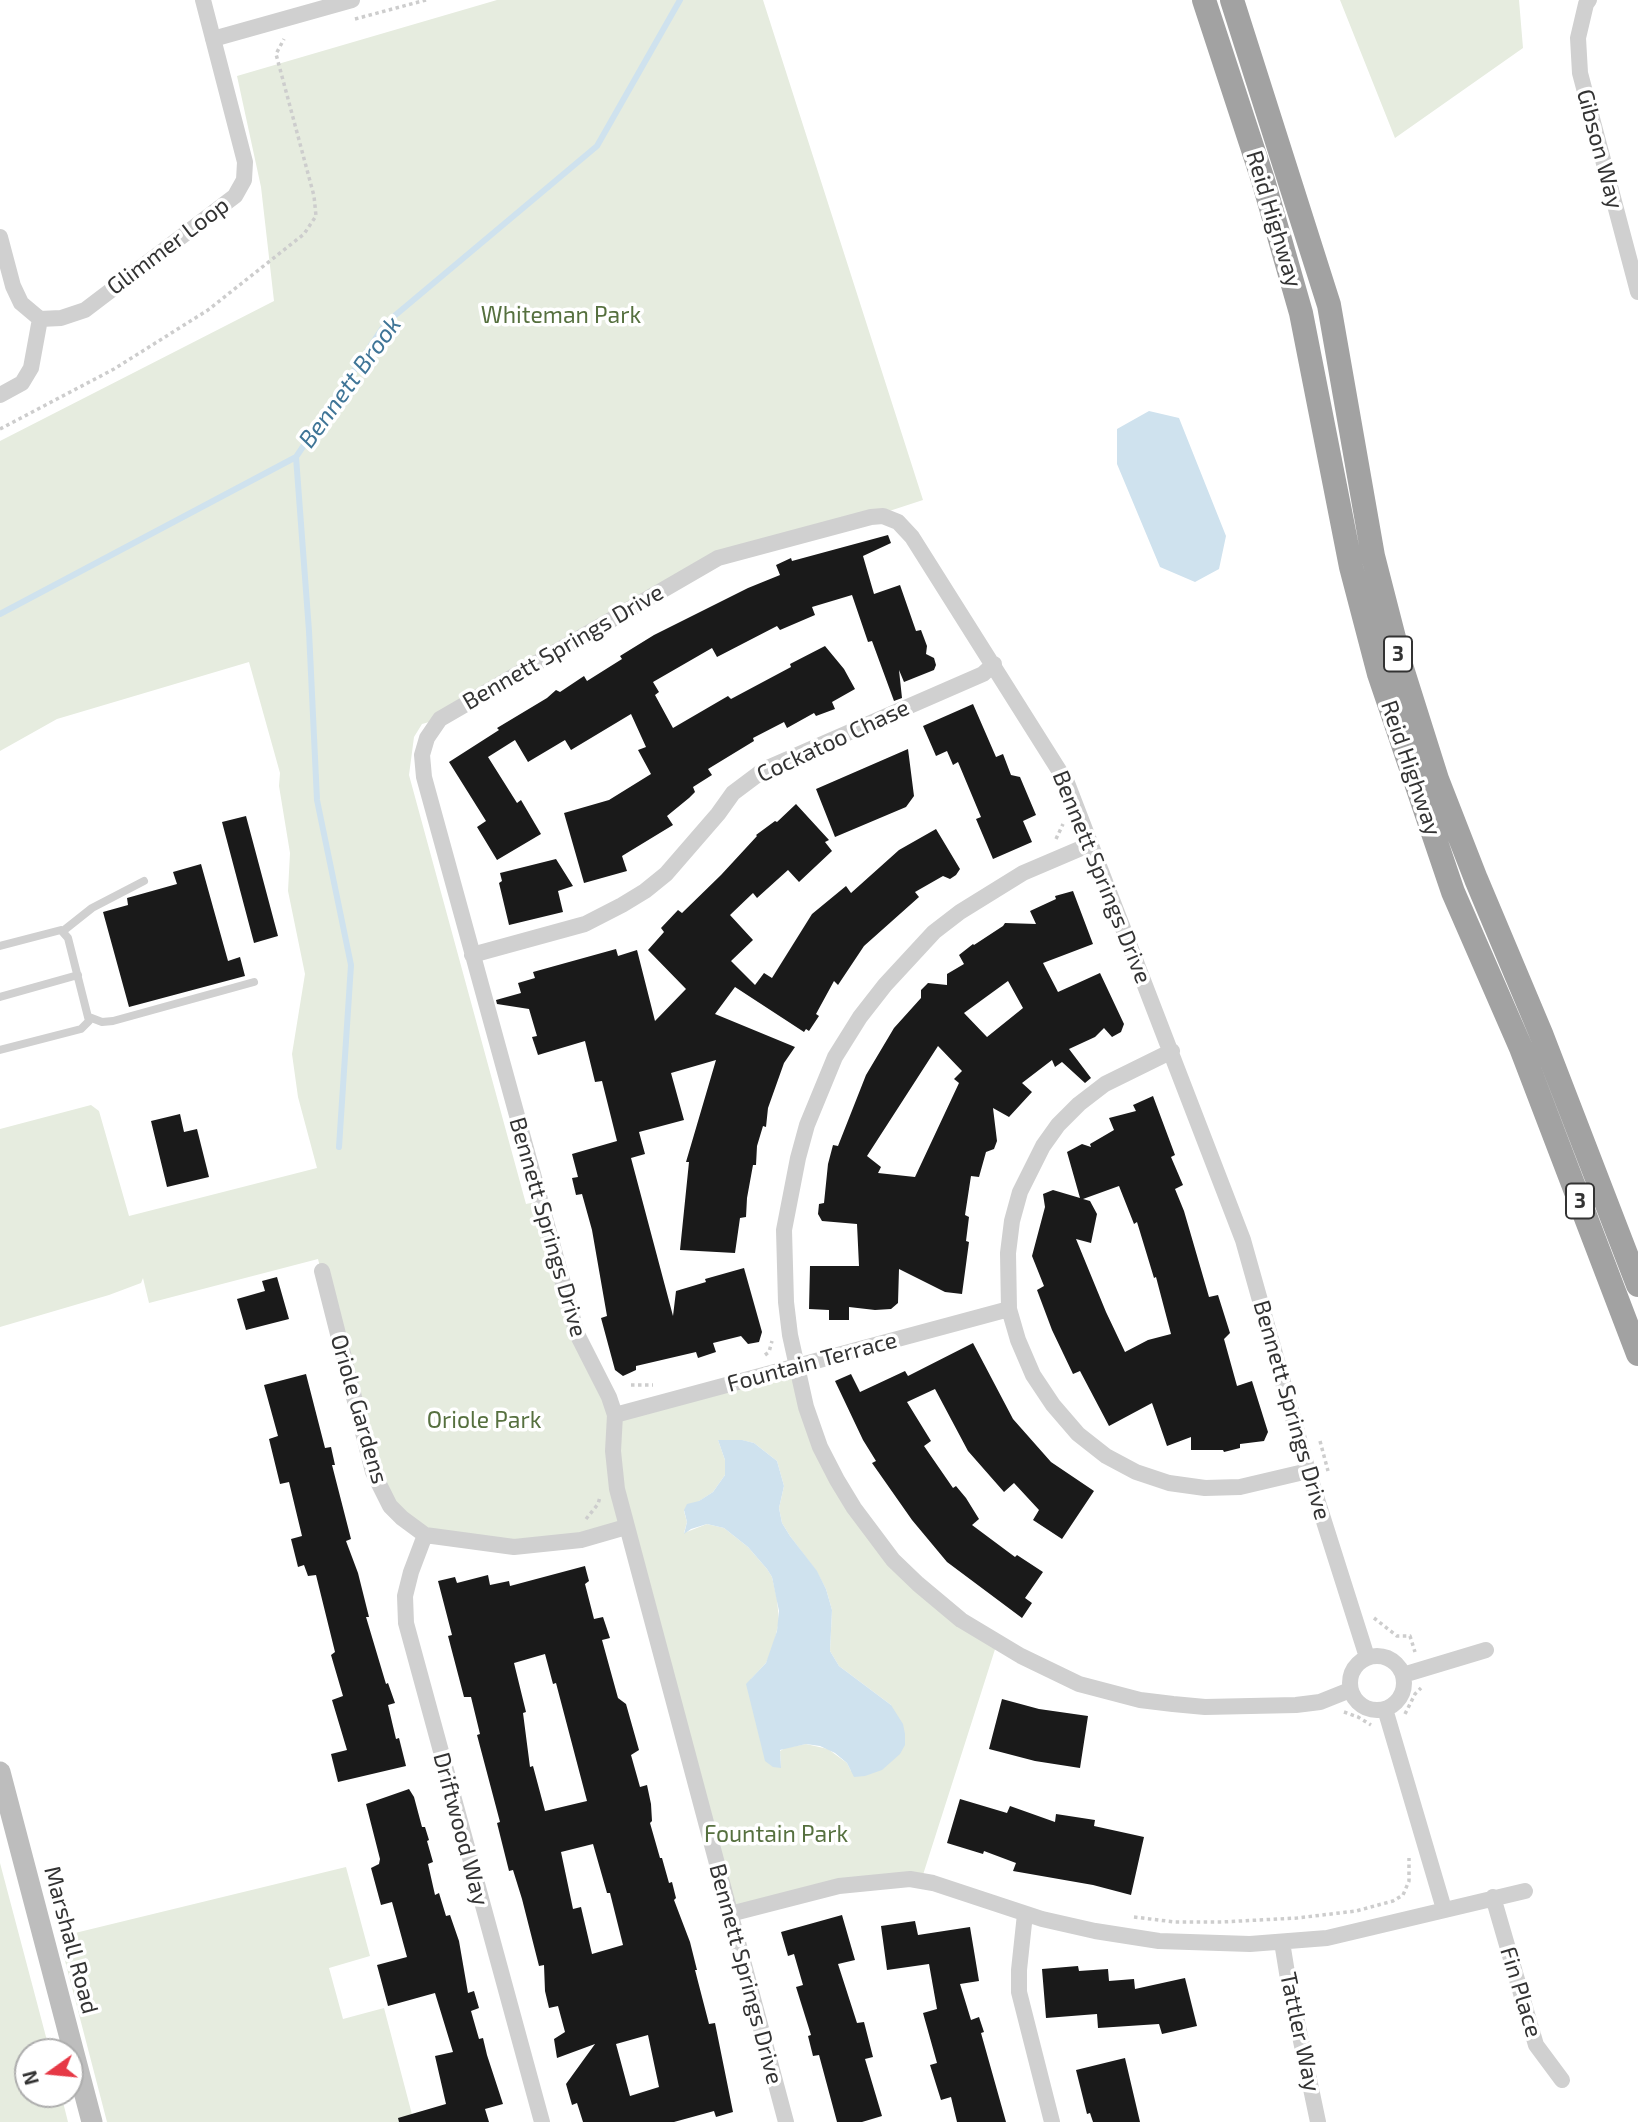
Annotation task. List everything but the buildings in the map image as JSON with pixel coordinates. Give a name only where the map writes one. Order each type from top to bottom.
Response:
[{"type":"highway","name":"Reid Highway","points":[[1204,0],[1264,180],[1301,313],[1351,567],[1379,674],[1453,892],[1521,1048],[1638,1354]]},
{"type":"highway","name":"Reid Highway","points":[[1232,0],[1329,305],[1373,556],[1405,678],[1437,779],[1542,1036],[1638,1285]]},
{"type":"main road","name":"Marshall Road","points":[[0,1772],[92,2122]]},
{"type":"street","name":"Glimmer Loop","points":[[40,319],[61,318],[85,310],[234,196],[241,187],[245,162],[203,0]]},
{"type":"street","points":[[214,39],[352,0]]},
{"type":"street","name":"Gibson Way","points":[[1587,2],[1578,38],[1580,73],[1636,273],[1638,292]]},
{"type":"street","points":[[0,237],[13,286],[22,303],[40,319],[31,368],[22,383],[0,395]]},
{"type":"street","name":"Bennett Springs Drive","points":[[786,2122],[626,1527],[617,1489],[613,1451],[615,1415],[609,1397],[577,1334],[424,777],[422,755],[427,738],[440,719],[718,558],[857,520],[883,516],[898,522],[912,537],[1062,772],[1243,1240],[1308,1471],[1367,1657]]},
{"type":"street","name":"Cockatoo Chase","points":[[472,955],[584,924],[622,905],[666,874],[733,793],[765,769],[984,674],[994,664]]},
{"type":"street","points":[[1091,844],[1023,873],[960,912],[934,932],[885,985],[835,1056],[804,1136],[784,1230],[786,1302],[796,1366],[806,1407],[820,1447],[853,1508],[893,1560],[961,1620],[997,1643],[1079,1684],[1140,1700],[1205,1707],[1273,1706],[1320,1702],[1350,1690]]},
{"type":"street","points":[[1172,1051],[1105,1084],[1079,1104],[1058,1125],[1043,1146],[1020,1192],[1012,1222],[1008,1253],[1009,1309],[1033,1375],[1053,1405],[1078,1434],[1107,1456],[1169,1482],[1205,1488],[1240,1487],[1308,1471]]},
{"type":"street","name":"Oriole Gardens","points":[[321,1271],[367,1452],[380,1490],[390,1506],[425,1535]]},
{"type":"street","name":"Fountain Terrace","points":[[615,1415],[1009,1309]]},
{"type":"street","points":[[425,1535],[514,1547],[581,1540],[626,1527]]},
{"type":"street","name":"Driftwood Way","points":[[425,1535],[405,1596],[406,1623],[542,2122]]},
{"type":"street","points":[[1403,1675],[1486,1650]]},
{"type":"street","points":[[1385,1656],[1393,1660],[1403,1675],[1401,1696],[1385,1709],[1364,1707],[1356,1701],[1350,1690],[1352,1671],[1358,1662],[1367,1657],[1385,1656]]},
{"type":"street","points":[[1385,1709],[1444,1909]]},
{"type":"street","points":[[730,1914],[839,1886],[910,1879],[1068,1926],[1159,1941],[1250,1944],[1327,1938],[1525,1891]]},
{"type":"street","name":"Fin Place","points":[[1493,1897],[1536,2045],[1562,2080]]},
{"type":"street","points":[[1025,1914],[1019,1992],[1052,2122]]},
{"type":"street","name":"Tattler Way","points":[[1282,1942],[1287,1979],[1318,2122]]},
{"type":"lane","points":[[63,931],[92,908],[144,881]]},
{"type":"lane","points":[[0,946],[57,929],[63,931],[68,938],[89,1017],[81,1029],[0,1050]]},
{"type":"lane","points":[[0,997],[78,975]]},
{"type":"lane","points":[[89,1017],[102,1023],[113,1021],[254,982]]},
{"type":"path","points":[[0,429],[114,369],[208,310],[304,234],[316,216],[314,196],[276,54],[281,39]]},
{"type":"path","points":[[1052,845],[1061,832],[1064,821]]},
{"type":"path","points":[[758,1359],[769,1352],[775,1334]]},
{"type":"path","points":[[631,1385],[656,1384]]},
{"type":"path","points":[[583,1521],[598,1504],[601,1494],[617,1489]]},
{"type":"path","points":[[1370,1725],[1374,1737]]},
{"type":"path","points":[[1124,1916],[1175,1922],[1222,1922],[1297,1918],[1356,1911],[1393,1901],[1403,1895],[1409,1881],[1406,1847]]},
{"type":"green space","name":"Whiteman Park","points":[[497,0],[763,0],[923,500],[871,517],[739,550],[440,719],[422,724],[414,737],[409,775],[526,1204],[540,1201],[577,1334],[615,1415],[796,1366],[806,1407],[875,1538],[997,1643],[921,1881],[910,1879],[730,1914],[626,1527],[581,1540],[460,1541],[402,1518],[367,1452],[318,1259],[149,1303],[143,1278],[141,1283],[109,1295],[0,1327],[0,1129],[91,1105],[99,1111],[129,1216],[317,1168],[298,1097],[292,1054],[305,974],[288,891],[290,853],[279,786],[280,773],[249,662],[57,719],[0,751],[0,441],[274,301],[261,187],[237,76]],"holes":[[[718,1440],[754,1443],[777,1461],[784,1486],[779,1508],[782,1523],[817,1572],[826,1589],[832,1610],[830,1651],[839,1666],[891,1705],[851,1771],[847,1763],[828,1749],[806,1744],[780,1751],[781,1768],[751,1679],[766,1663],[773,1648],[779,1621],[772,1577],[748,1547],[724,1528],[707,1524],[684,1533],[687,1522],[684,1511],[713,1492],[725,1475],[725,1460]]]},
{"type":"green space","points":[[1340,0],[1519,0],[1523,48],[1395,138]]},
{"type":"green space","points":[[0,1863],[46,2038],[14,2038],[14,2108],[64,2108],[68,2122],[0,2122]]},
{"type":"green space","points":[[346,1867],[370,1956],[329,1968],[343,2019],[384,2008],[414,2122],[107,2122],[63,1953],[69,1939],[75,1933]]},
{"type":"water","points":[[1149,411],[1179,418],[1226,536],[1219,569],[1195,582],[1160,567],[1117,464],[1117,429]]},
{"type":"water","points":[[718,1440],[754,1443],[777,1461],[784,1486],[779,1508],[782,1523],[817,1571],[832,1610],[830,1651],[839,1666],[891,1705],[903,1724],[905,1745],[900,1754],[882,1770],[854,1777],[847,1763],[835,1753],[820,1746],[806,1744],[780,1750],[781,1768],[773,1767],[765,1761],[746,1684],[766,1663],[777,1631],[779,1611],[772,1577],[748,1547],[724,1528],[707,1524],[684,1534],[687,1522],[684,1510],[687,1504],[699,1501],[713,1492],[725,1475],[725,1460]]},
{"type":"waterway","name":"Bennett Brook","points":[[0,614],[296,457],[386,323],[597,146],[680,0]]},
{"type":"waterway","points":[[296,457],[309,631],[317,800],[351,965],[339,1147]]},
{"type":"park label","name":"Oriole Park","points":[[484,1420]]},
{"type":"park label","name":"Fountain Park","points":[[776,1834]]}]
